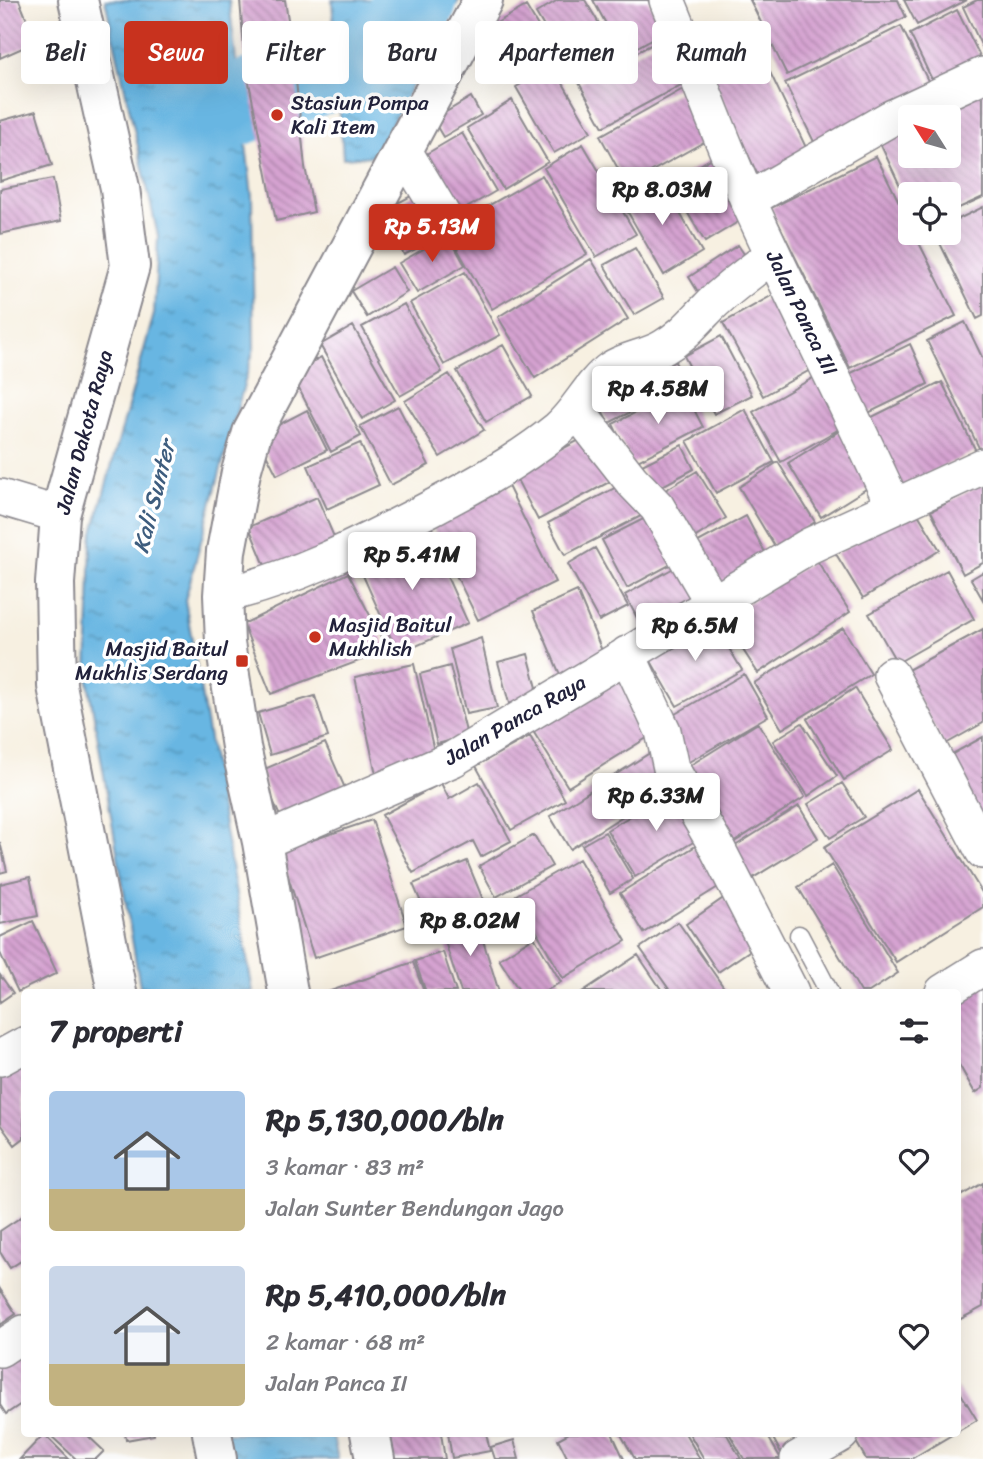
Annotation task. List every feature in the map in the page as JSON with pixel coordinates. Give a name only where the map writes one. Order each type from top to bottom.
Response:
[{"type":"street","name":"Jalan Dakota Raya","points":[[78,0],[120,188],[130,267],[60,515],[55,583],[57,686],[116,989]]},
{"type":"street","points":[[287,989],[262,842],[239,734],[225,643],[223,595],[226,551],[241,472],[252,433],[483,0]]},
{"type":"street","name":"Jalan Panca III","points":[[679,4],[717,130],[894,507]]},
{"type":"street","points":[[748,200],[891,118],[983,75]]},
{"type":"street","points":[[404,151],[449,226]]},
{"type":"street","points":[[223,595],[275,582],[361,545],[473,487],[559,428],[577,411],[598,380],[613,368],[664,347],[773,254]]},
{"type":"street","points":[[577,411],[632,481],[657,507],[713,603]]},
{"type":"street","name":"Jalan Panca Raya","points":[[262,842],[453,759],[809,546],[983,466]]},
{"type":"street","points":[[0,497],[60,515]]},
{"type":"street","points":[[627,654],[663,732],[671,768],[714,842],[789,989]]},
{"type":"street","points":[[891,675],[983,851]]},
{"type":"street","points":[[948,989],[983,967]]},
{"type":"street","points":[[0,1058],[21,1047]]},
{"type":"street","points":[[0,1349],[21,1335]]},
{"type":"street","points":[[213,1437],[217,1459]]},
{"type":"street","points":[[371,1437],[374,1459]]},
{"type":"street","points":[[798,1459],[836,1437]]},
{"type":"street","points":[[843,1437],[856,1459]]},
{"type":"lane","points":[[799,935],[827,989]]},
{"type":"water","name":"Kali Sunter","points":[[105,0],[229,0],[252,196],[254,348],[185,600],[252,989],[140,989],[87,676],[91,539],[154,314],[158,236]]},
{"type":"water","points":[[332,0],[459,0],[448,21],[363,21],[363,84],[413,84],[374,156],[343,158],[338,84],[349,84],[349,21],[333,21]]},
{"type":"water","points":[[218,1437],[333,1437],[338,1459],[223,1459]]},
{"type":"building","points":[[0,0],[19,0],[28,21],[21,21],[21,49],[0,58]]},
{"type":"building","name":"Stasiun Pompa Kali Item","points":[[240,0],[285,0],[288,21],[242,21],[242,25]]},
{"type":"building","points":[[558,0],[585,0],[598,21],[541,21],[536,13]]},
{"type":"building","points":[[593,0],[648,0],[660,21],[652,21],[652,39],[638,47],[638,21],[604,21]]},
{"type":"building","points":[[750,0],[898,0],[906,17],[787,75],[771,43],[771,21],[760,21]]},
{"type":"building","points":[[904,0],[967,0],[917,25]]},
{"type":"building","points":[[983,0],[983,49],[963,7]]},
{"type":"building","points":[[526,6],[535,21],[500,21]]},
{"type":"building","points":[[957,10],[983,62],[937,90],[910,34]]},
{"type":"building","points":[[901,26],[934,93],[910,105],[898,105],[898,111],[818,150],[785,83]]},
{"type":"building","points":[[652,44],[652,84],[681,85],[603,127],[580,84],[638,84],[638,52]]},
{"type":"building","points":[[771,74],[811,158],[761,182],[715,84],[771,84]]},
{"type":"building","name":"Stasiun Pompa Kali Item","points":[[249,84],[296,84],[305,167],[314,212],[276,221]]},
{"type":"building","points":[[521,84],[563,84],[591,132],[554,153],[516,87]]},
{"type":"building","points":[[683,89],[711,138],[627,185],[600,136]]},
{"type":"building","points":[[983,89],[983,197],[961,207],[961,182],[898,182],[878,139],[898,130],[898,168],[961,168],[961,105],[949,105]]},
{"type":"building","points":[[471,97],[481,115],[443,137],[433,120]]},
{"type":"building","points":[[512,100],[548,162],[503,189],[467,128]]},
{"type":"building","points":[[36,111],[52,165],[0,181],[0,121]]},
{"type":"building","points":[[462,133],[496,191],[449,218],[416,160]]},
{"type":"building","points":[[583,144],[636,234],[596,257],[544,168]]},
{"type":"building","points":[[876,156],[898,200],[898,245],[920,245],[956,316],[850,368],[771,208]]},
{"type":"building","points":[[712,158],[746,217],[705,242],[670,183]]},
{"type":"building","points":[[542,175],[587,254],[492,309],[448,233],[404,255],[381,212],[424,189],[446,230]]},
{"type":"building","points":[[53,179],[61,221],[0,234],[0,189]]},
{"type":"building","points":[[661,180],[702,252],[664,275],[622,202]]},
{"type":"building","points":[[983,207],[983,316],[977,319],[941,245],[961,245],[961,218]]},
{"type":"building","points":[[448,235],[465,265],[417,293],[399,263]]},
{"type":"building","points":[[738,245],[750,263],[700,295],[689,277]]},
{"type":"building","points":[[635,248],[664,298],[634,315],[604,265]]},
{"type":"building","points":[[591,259],[628,319],[535,378],[498,317]]},
{"type":"building","points":[[392,267],[407,292],[367,317],[351,291]]},
{"type":"building","points":[[465,272],[500,335],[444,365],[410,303]]},
{"type":"building","points":[[778,292],[819,365],[763,396],[723,323]]},
{"type":"building","points":[[404,304],[442,372],[400,396],[362,327]]},
{"type":"building","points":[[965,322],[983,359],[981,452],[927,341]]},
{"type":"building","points":[[353,326],[395,400],[362,419],[320,345]]},
{"type":"building","points":[[721,336],[752,395],[714,414],[684,356]]},
{"type":"building","points":[[910,344],[928,384],[858,418],[839,379]]},
{"type":"building","points":[[503,345],[532,396],[486,422],[457,371]]},
{"type":"building","points":[[321,357],[361,436],[331,452],[291,373]]},
{"type":"building","points":[[673,359],[688,383],[609,423],[595,398]]},
{"type":"building","points":[[449,374],[484,430],[440,457],[405,401]]},
{"type":"building","points":[[818,375],[846,425],[781,462],[753,412]]},
{"type":"building","points":[[942,382],[976,451],[892,491],[860,423]]},
{"type":"building","points":[[683,388],[703,427],[632,464],[613,424]]},
{"type":"building","points":[[398,406],[429,465],[391,485],[360,426]]},
{"type":"building","points":[[745,409],[774,462],[716,493],[687,441]]},
{"type":"building","points":[[307,410],[327,450],[277,475],[257,436]]},
{"type":"building","points":[[841,430],[874,484],[821,517],[788,463]]},
{"type":"building","points":[[589,435],[613,480],[538,520],[514,474]]},
{"type":"building","points":[[360,443],[379,485],[327,509],[308,466]]},
{"type":"building","points":[[682,445],[694,469],[653,491],[640,466]]},
{"type":"building","points":[[778,462],[815,522],[775,547],[739,487]]},
{"type":"building","points":[[697,471],[726,518],[686,543],[657,495]]},
{"type":"building","points":[[624,483],[641,516],[565,555],[548,523]]},
{"type":"building","points":[[507,484],[555,582],[478,620],[430,522]]},
{"type":"building","points":[[983,484],[983,563],[963,574],[931,511]]},
{"type":"building","points":[[317,497],[337,544],[268,573],[249,527]]},
{"type":"building","points":[[913,506],[940,550],[863,598],[836,554]]},
{"type":"building","points":[[655,513],[679,560],[627,588],[602,540]]},
{"type":"building","points":[[746,516],[768,558],[711,589],[689,547]]},
{"type":"building","points":[[426,530],[468,623],[398,654],[357,562]]},
{"type":"building","points":[[595,548],[628,606],[599,621],[568,564]]},
{"type":"building","points":[[816,559],[850,612],[758,673],[723,619]]},
{"type":"building","points":[[681,564],[702,604],[646,635],[625,595]]},
{"type":"building","points":[[947,570],[974,619],[897,663],[869,614]]},
{"type":"building","points":[[983,572],[983,600],[971,579]]},
{"type":"building","name":"Masjid Baitul Mukhlish","points":[[348,573],[388,650],[271,694],[243,624]]},
{"type":"building","points":[[577,591],[605,658],[561,677],[533,611]]},
{"type":"building","points":[[712,620],[742,670],[677,706],[648,656]]},
{"type":"building","points":[[843,628],[871,674],[782,729],[754,683]]},
{"type":"building","points":[[983,629],[983,723],[944,745],[904,672]]},
{"type":"building","points":[[481,638],[497,708],[466,714],[450,649]]},
{"type":"building","points":[[528,654],[540,699],[510,707],[498,662]]},
{"type":"building","points":[[414,664],[436,760],[376,774],[355,677]]},
{"type":"building","points":[[450,666],[467,736],[437,744],[420,674]]},
{"type":"building","points":[[621,672],[658,731],[568,787],[531,728]]},
{"type":"building","points":[[744,674],[768,716],[687,763],[663,721]]},
{"type":"building","points":[[855,688],[893,750],[844,780],[807,719]]},
{"type":"building","points":[[315,696],[328,737],[270,755],[258,713]]},
{"type":"building","points":[[758,723],[805,797],[728,846],[681,771]]},
{"type":"building","points":[[802,723],[837,776],[808,796],[773,741]]},
{"type":"building","points":[[530,736],[565,800],[511,830],[476,766]]},
{"type":"building","points":[[983,737],[983,827],[945,758]]},
{"type":"building","points":[[325,743],[348,795],[283,823],[260,771]]},
{"type":"building","points":[[653,751],[674,784],[570,849],[550,816]]},
{"type":"building","points":[[479,782],[511,841],[481,857],[473,841],[413,873],[382,815],[441,783],[449,799]]},
{"type":"building","points":[[842,783],[864,817],[830,838],[808,804]]},
{"type":"building","points":[[676,789],[705,835],[635,877],[607,830]]},
{"type":"building","points":[[918,789],[983,894],[983,907],[896,962],[824,847]]},
{"type":"building","points":[[799,806],[818,838],[743,884],[724,853]]},
{"type":"building","points":[[372,820],[407,926],[314,958],[280,851]]},
{"type":"building","points":[[605,832],[633,879],[610,893],[582,845]]},
{"type":"building","points":[[534,835],[552,866],[496,897],[479,866]]},
{"type":"building","points":[[0,842],[7,871],[0,873]]},
{"type":"building","points":[[699,844],[723,884],[644,933],[620,893]]},
{"type":"building","points":[[579,859],[626,941],[563,978],[516,895]]},
{"type":"building","points":[[467,861],[484,902],[431,925],[413,884]]},
{"type":"building","points":[[832,865],[898,973],[874,989],[859,989],[798,887]]},
{"type":"building","points":[[30,877],[38,916],[0,924],[0,884]]},
{"type":"building","points":[[725,897],[758,945],[718,972],[686,924]]},
{"type":"building","points":[[476,918],[498,989],[460,989],[441,929]]},
{"type":"building","points":[[33,921],[57,973],[18,992],[0,953],[0,937]]},
{"type":"building","points":[[678,922],[725,989],[669,989],[640,948]]},
{"type":"building","points":[[534,937],[561,982],[549,989],[518,989],[499,959]]},
{"type":"building","points":[[443,952],[455,989],[425,989],[415,961]]},
{"type":"building","points":[[638,955],[661,989],[587,989]]},
{"type":"building","points":[[413,962],[423,989],[336,989]]},
{"type":"building","points":[[0,975],[13,993],[0,1002]]},
{"type":"building","points":[[983,983],[983,1088],[975,1093],[961,1068],[961,995]]},
{"type":"building","points":[[21,1061],[21,1140],[15,1145],[0,1124],[0,1077]]},
{"type":"building","points":[[983,1183],[983,1307],[961,1319],[961,1196]]},
{"type":"building","points":[[21,1217],[21,1261],[10,1268],[0,1252],[0,1231]]},
{"type":"building","points":[[0,1289],[16,1314],[0,1325]]},
{"type":"building","points":[[21,1350],[21,1404],[6,1414],[0,1405],[0,1364]]},
{"type":"building","points":[[961,1394],[977,1420],[961,1430]]},
{"type":"building","points":[[41,1437],[47,1437],[69,1459],[20,1459]]},
{"type":"building","points":[[52,1437],[89,1437],[104,1451],[96,1459],[76,1459]]},
{"type":"building","points":[[382,1437],[442,1437],[445,1459],[386,1459]]},
{"type":"building","points":[[449,1437],[487,1437],[490,1451],[452,1458]]},
{"type":"building","points":[[614,1437],[624,1459],[568,1459],[558,1439]]},
{"type":"building","points":[[622,1437],[687,1437],[700,1459],[635,1459]]},
{"type":"building","points":[[691,1437],[728,1437],[741,1459],[704,1459]]},
{"type":"building","points":[[731,1437],[768,1437],[781,1459],[744,1459]]},
{"type":"building","points":[[772,1437],[819,1437],[784,1458]]},
{"type":"building","points":[[853,1437],[948,1437],[911,1459],[866,1459]]},
{"type":"building","points":[[514,1440],[519,1459],[495,1459],[491,1447]]},
{"type":"waterway","points":[[189,123],[391,47],[416,0]]},
{"type":"place","name":"Stasiun Pompa Kali Item","points":[[277,115]]},
{"type":"place","name":"Masjid Baitul Mukhlish","points":[[315,637]]},
{"type":"place","name":"Masjid Baitul Mukhlis Serdang","points":[[242,661]]}]
